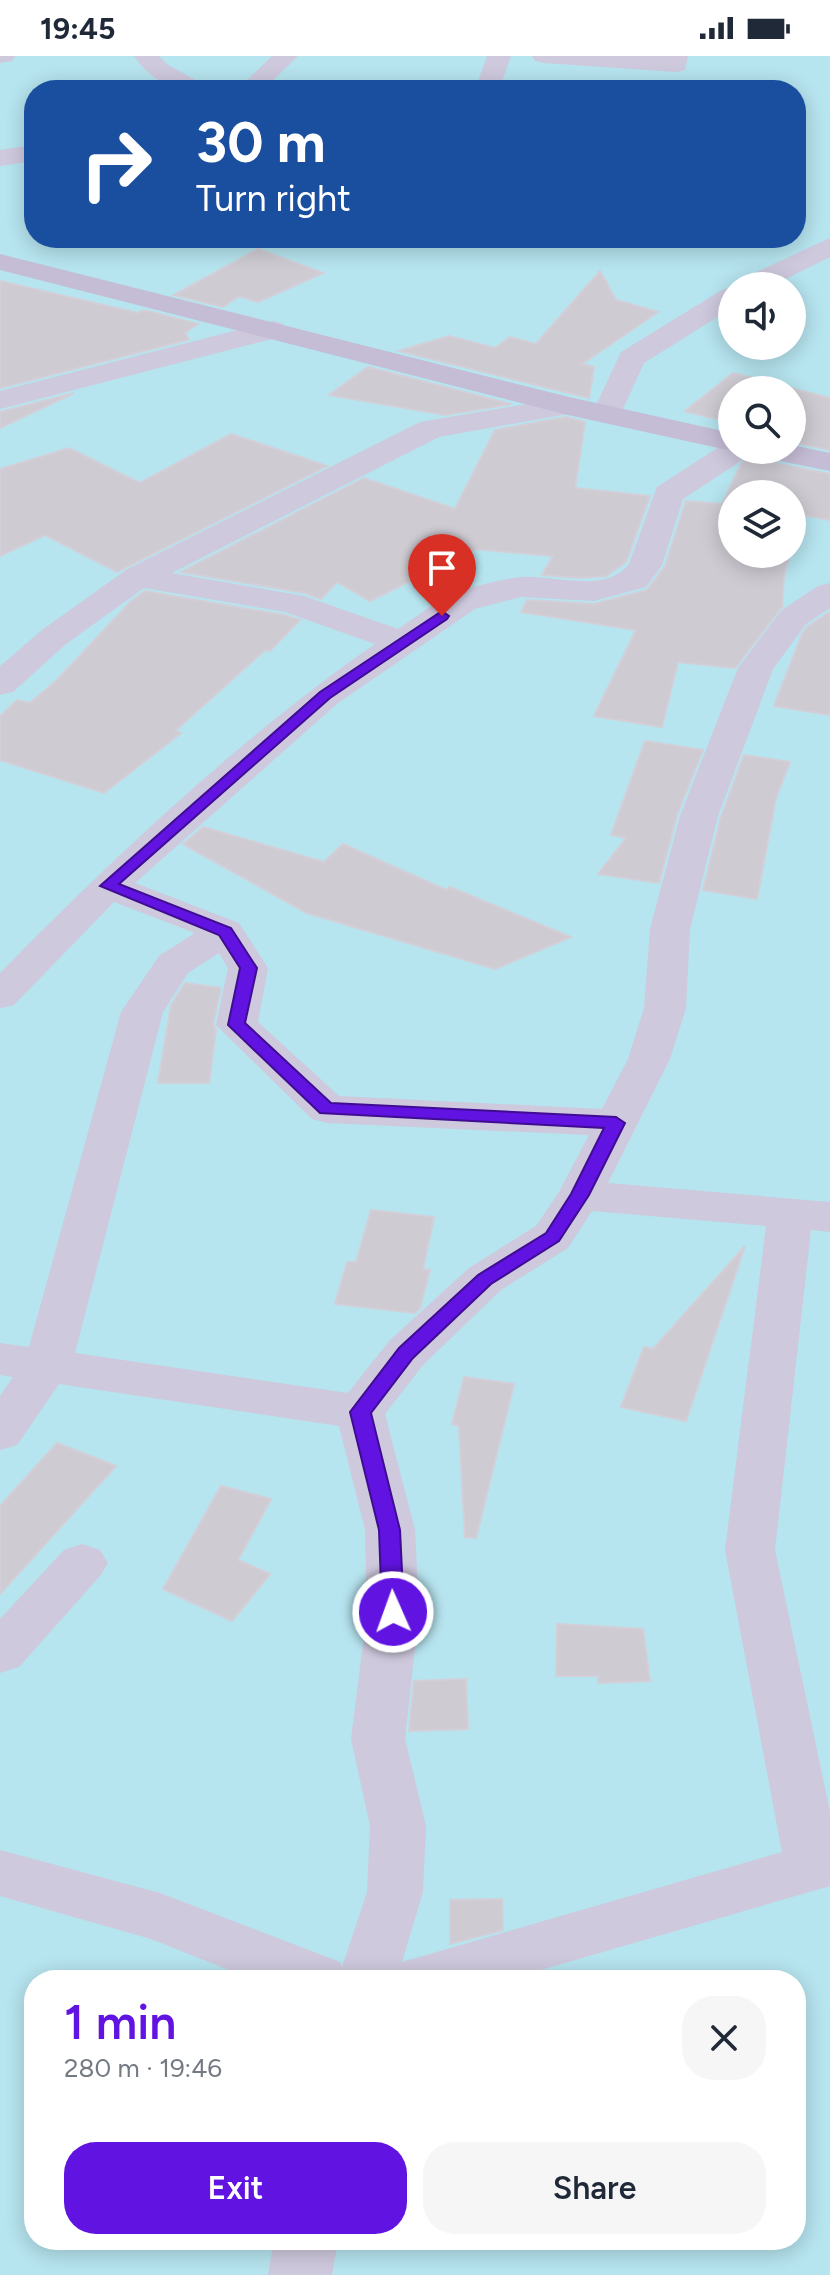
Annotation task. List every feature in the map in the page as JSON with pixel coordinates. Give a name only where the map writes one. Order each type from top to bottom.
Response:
[{"type":"street","points":[[146,56],[159,70],[178,80]]},
{"type":"street","points":[[260,80],[286,56]]},
{"type":"street","points":[[491,80],[499,56]]},
{"type":"street","points":[[544,56],[676,65],[676,56]]},
{"type":"street","points":[[0,158],[24,154]]},
{"type":"street","points":[[777,272],[830,246]]},
{"type":"street","points":[[0,262],[568,406],[718,439]]},
{"type":"street","points":[[607,414],[631,358],[718,305]]},
{"type":"street","points":[[0,400],[273,330]]},
{"type":"street","points":[[0,684],[54,637],[138,577],[431,429],[568,406]]},
{"type":"street","points":[[806,457],[830,462]]},
{"type":"street","points":[[0,996],[108,886],[325,695],[463,602],[521,587],[594,591],[634,580],[645,565],[668,494],[718,462]]},
{"type":"street","points":[[138,577],[292,603],[401,642]]},
{"type":"street","points":[[360,1412],[406,1353],[485,1279],[552,1237],[580,1195],[649,1059],[665,1008],[670,929],[699,816],[756,668],[794,617],[830,593]]},
{"type":"street","points":[[108,886],[225,931],[248,968],[237,1025],[327,1109],[616,1123]]},
{"type":"street","points":[[0,1433],[48,1364],[142,1012],[173,965],[225,931]]},
{"type":"street","points":[[456,1970],[822,1864],[750,1550],[810,1215],[580,1195]]},
{"type":"street","points":[[0,1359],[360,1412]]},
{"type":"street","points":[[360,1412],[390,1530],[393,1612],[378,1739],[398,1826],[395,1892],[370,1970]]},
{"type":"street","points":[[0,1653],[82,1563]]},
{"type":"street","points":[[0,1873],[160,1917],[294,1970]]},
{"type":"street","points":[[300,2275],[304,2250]]},
{"type":"shaded area","points":[[0,56],[830,56],[830,2275],[0,2275]]},
{"type":"building","points":[[258,249],[323,273],[258,302],[239,296],[223,307],[174,295]]},
{"type":"building","points":[[600,271],[616,300],[658,312],[582,364],[594,367],[589,398],[399,351],[449,336],[495,348],[510,337],[536,344]]},
{"type":"building","points":[[0,281],[198,324],[185,333],[187,340],[0,388]]},
{"type":"building","points":[[368,367],[511,404],[445,415],[329,395]]},
{"type":"building","points":[[718,385],[718,419],[685,411]]},
{"type":"building","points":[[806,392],[830,398],[830,450],[806,445]]},
{"type":"building","points":[[74,393],[0,428],[0,412]]},
{"type":"building","points":[[566,417],[585,422],[575,488],[650,496],[626,562],[606,576],[579,578],[542,575],[553,556],[475,549],[370,601],[337,582],[321,599],[305,593],[181,572],[364,478],[455,509],[495,430]]},
{"type":"building","points":[[231,434],[327,466],[117,572],[45,535],[0,556],[0,469],[69,448],[140,483]]},
{"type":"building","points":[[741,464],[779,464],[830,474],[830,520],[806,516],[806,480],[733,480]]},
{"type":"building","points":[[686,501],[718,504],[718,568],[786,568],[782,607],[735,668],[678,662],[662,727],[594,716],[636,630],[521,612],[527,600],[594,604],[647,590],[665,566]]},
{"type":"building","points":[[145,591],[300,620],[270,651],[265,650],[175,731],[181,733],[104,793],[0,760],[0,716],[17,700],[30,703],[57,680],[130,602]]},
{"type":"building","points":[[830,612],[830,715],[774,706],[802,634],[808,626]]},
{"type":"building","points":[[645,741],[703,750],[677,815],[659,883],[598,874],[626,838],[611,835]]},
{"type":"building","points":[[744,755],[790,762],[776,798],[757,899],[703,890],[721,817]]},
{"type":"building","points":[[203,827],[324,862],[343,844],[446,890],[450,887],[571,937],[495,969],[307,913],[183,844]]},
{"type":"building","points":[[185,983],[221,988],[213,1024],[216,1030],[209,1083],[158,1083],[171,1005]]},
{"type":"building","points":[[371,1210],[434,1217],[423,1269],[430,1270],[420,1308],[415,1313],[335,1304],[347,1262],[356,1262]]},
{"type":"building","points":[[745,1246],[686,1421],[621,1407],[644,1347],[653,1349]]},
{"type":"building","points":[[464,1377],[514,1384],[476,1538],[465,1537],[459,1426],[452,1424]]},
{"type":"building","points":[[57,1443],[116,1466],[0,1594],[0,1506]]},
{"type":"building","points":[[221,1486],[271,1499],[238,1560],[270,1574],[232,1621],[163,1589]]},
{"type":"building","points":[[557,1624],[643,1629],[650,1681],[598,1683],[598,1676],[556,1676]]},
{"type":"building","points":[[466,1679],[468,1729],[409,1731],[414,1681]]},
{"type":"building","points":[[502,1899],[503,1930],[450,1944],[450,1900]]},
{"type":"route","points":[[393,1612],[390,1530],[360,1412],[406,1353],[485,1279],[552,1237],[580,1195],[616,1123],[327,1109],[237,1025],[248,968],[225,931],[108,886],[325,695],[442,616]]}]
